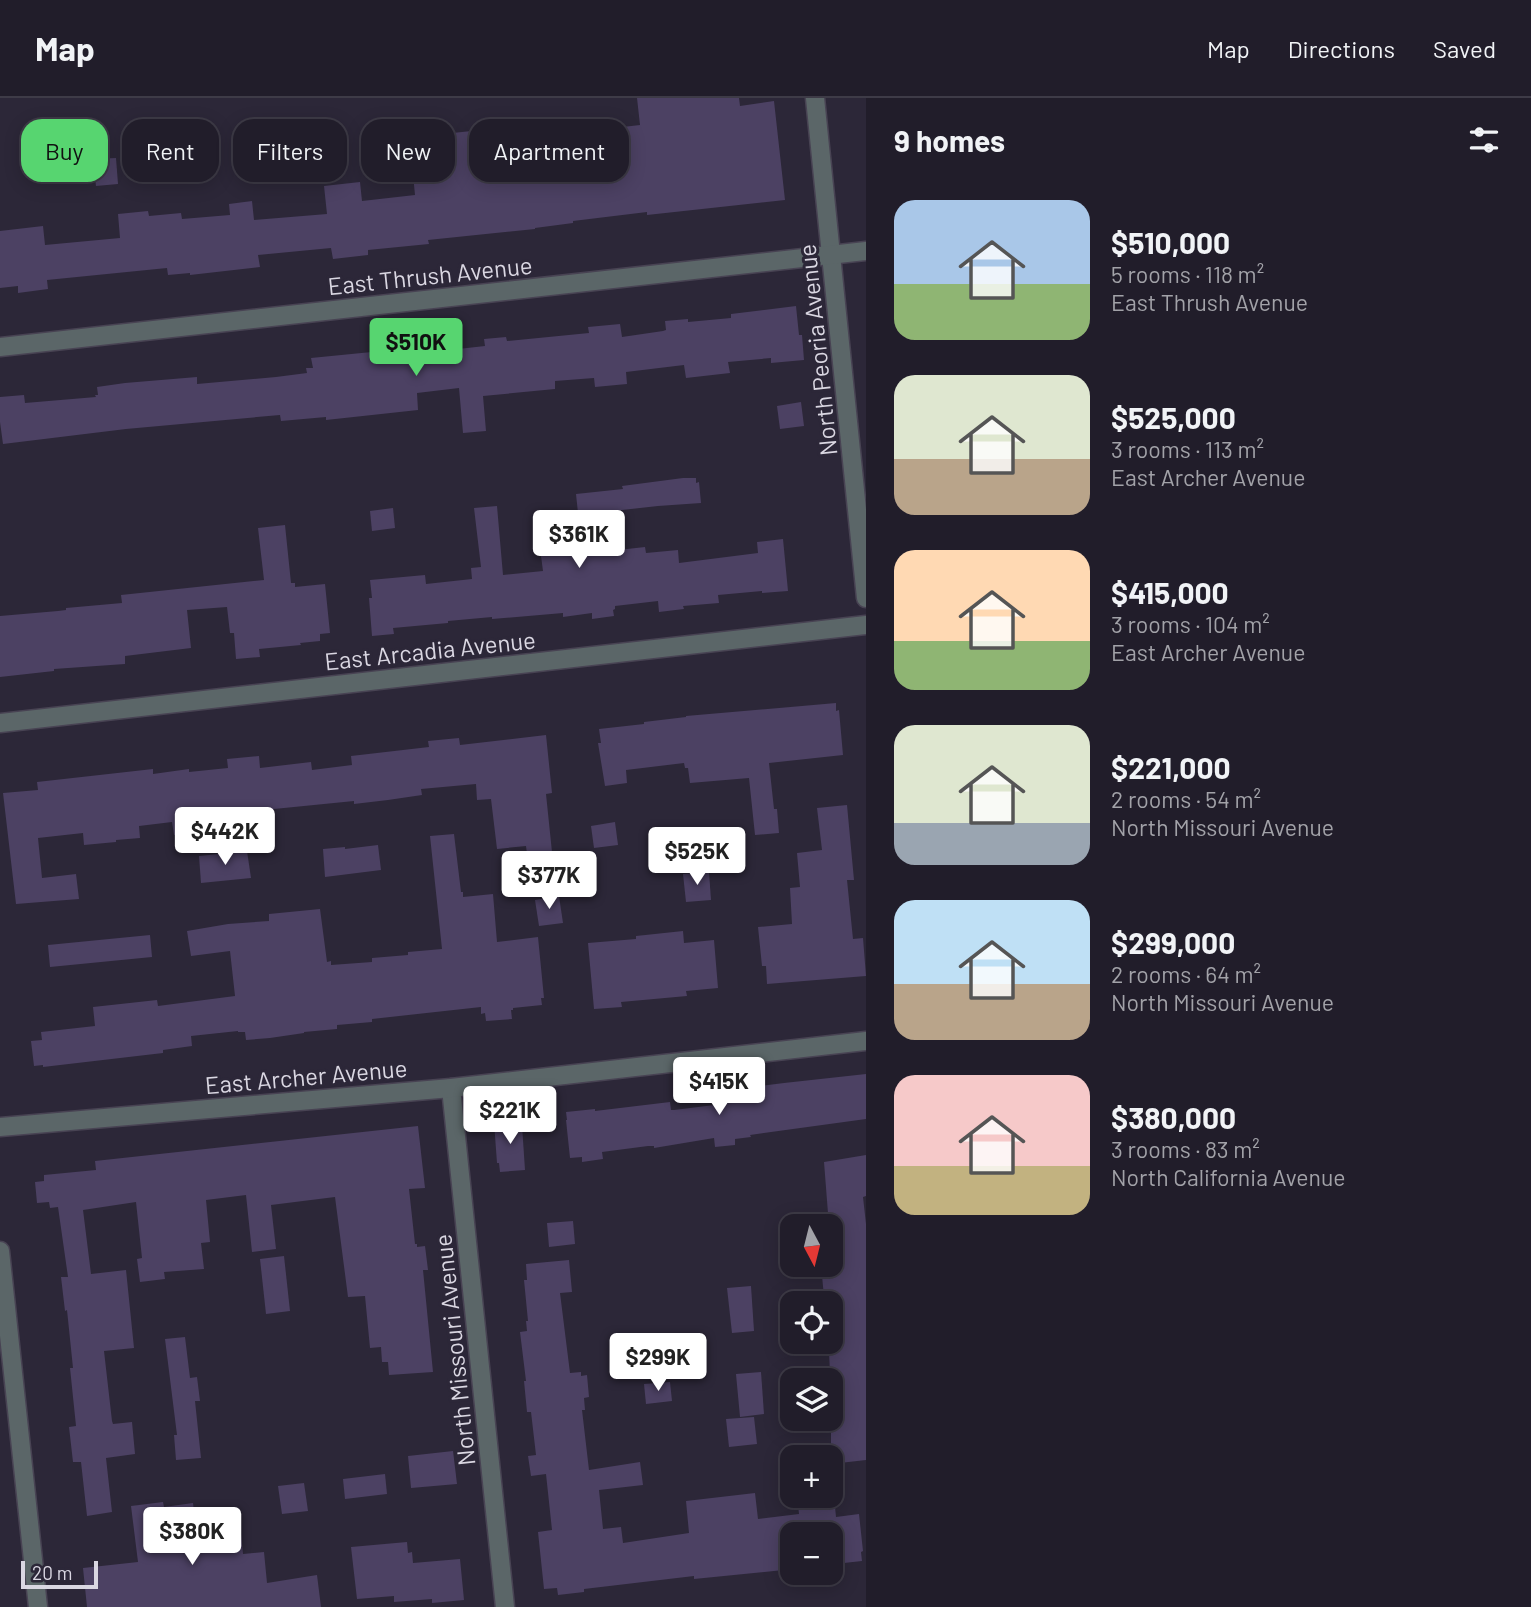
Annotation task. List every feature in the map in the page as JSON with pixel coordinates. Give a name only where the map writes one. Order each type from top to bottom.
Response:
[{"type":"street","name":"North Peoria Avenue","points":[[814,98],[866,598]]},
{"type":"street","name":"East Thrush Avenue","points":[[0,347],[866,251]]},
{"type":"street","name":"East Arcadia Avenue","points":[[0,723],[866,625]]},
{"type":"street","name":"East Archer Avenue","points":[[0,1127],[451,1088],[866,1041]]},
{"type":"street","name":"North Missouri Avenue","points":[[451,1088],[506,1607]]},
{"type":"street","points":[[0,1251],[38,1607]]},
{"type":"building","points":[[637,98],[739,98],[740,106],[774,101],[785,200],[573,221],[535,229],[428,240],[429,244],[368,250],[368,255],[333,259],[331,248],[258,255],[260,267],[190,275],[168,275],[167,268],[47,280],[48,289],[18,293],[18,286],[0,288],[0,231],[43,226],[45,245],[120,238],[118,214],[148,211],[149,216],[181,213],[182,219],[230,215],[229,204],[252,201],[254,220],[327,214],[324,186],[360,182],[362,201],[415,195],[414,182],[455,182],[455,133],[469,131],[469,182],[629,182],[629,126],[640,125]]},
{"type":"building","points":[[108,158],[116,158],[118,184],[96,186],[96,182],[108,182]]},
{"type":"building","points":[[796,306],[804,360],[771,363],[771,358],[728,362],[730,373],[686,378],[684,365],[626,372],[627,384],[595,387],[594,378],[555,381],[555,389],[483,396],[486,431],[463,433],[459,388],[417,393],[418,410],[326,420],[326,417],[281,421],[280,415],[126,429],[3,444],[0,397],[24,395],[25,403],[96,397],[97,387],[125,383],[197,377],[197,384],[276,377],[307,373],[306,368],[313,368],[311,358],[412,348],[413,354],[485,346],[484,339],[506,337],[507,341],[589,333],[588,327],[620,324],[622,337],[666,330],[665,321],[731,318],[731,314]]},
{"type":"building","points":[[801,402],[804,426],[780,429],[777,406]]},
{"type":"building","points":[[696,478],[696,483],[699,482],[701,503],[604,512],[609,551],[645,547],[646,553],[678,550],[679,563],[758,553],[757,542],[783,539],[788,591],[718,595],[719,603],[683,606],[684,609],[659,612],[658,601],[615,606],[614,616],[592,619],[592,613],[563,617],[563,613],[492,617],[393,628],[394,634],[372,636],[370,580],[425,575],[426,584],[472,579],[471,568],[481,567],[474,508],[497,506],[503,575],[543,571],[536,518],[578,513],[576,494]]},
{"type":"building","points":[[393,508],[395,528],[372,531],[370,511]]},
{"type":"building","points":[[285,525],[291,583],[295,583],[295,587],[325,584],[330,633],[320,634],[320,641],[259,649],[260,657],[236,659],[234,633],[230,633],[227,607],[187,610],[191,648],[125,656],[125,664],[54,669],[0,677],[0,616],[122,603],[121,595],[264,580],[258,528]]},
{"type":"building","points":[[836,703],[843,755],[769,763],[779,833],[755,835],[749,778],[690,783],[688,768],[685,768],[684,763],[626,770],[627,783],[605,786],[598,743],[601,743],[599,729],[686,716]]},
{"type":"building","points":[[546,735],[552,793],[546,794],[552,852],[527,854],[526,846],[497,849],[491,799],[477,800],[476,784],[421,789],[422,795],[388,800],[264,810],[266,823],[233,826],[232,809],[194,814],[195,833],[174,835],[172,822],[139,826],[140,838],[116,842],[84,845],[83,833],[38,838],[42,878],[76,874],[79,899],[16,904],[3,793],[38,790],[37,782],[153,769],[153,774],[189,769],[189,772],[228,768],[227,759],[259,756],[260,768],[311,762],[312,770],[352,765],[351,756],[429,747],[428,741],[459,738],[460,745]]},
{"type":"building","points":[[847,805],[854,880],[847,880],[853,939],[863,938],[866,976],[767,984],[766,966],[762,966],[758,927],[792,924],[790,888],[800,887],[797,853],[822,850],[817,808]]},
{"type":"building","points":[[615,822],[618,845],[594,848],[591,826]]},
{"type":"building","points":[[454,834],[461,892],[463,897],[493,894],[497,942],[538,937],[544,998],[541,998],[542,1005],[513,1008],[512,1019],[486,1021],[485,1013],[481,1014],[481,1007],[372,1019],[372,1022],[337,1025],[337,1029],[270,1038],[246,1040],[245,1032],[238,1031],[191,1036],[192,1046],[163,1050],[163,1053],[34,1066],[31,1041],[42,1040],[41,1032],[95,1026],[93,1007],[157,1000],[158,1006],[235,996],[230,951],[191,956],[187,931],[269,921],[269,914],[320,909],[327,962],[331,961],[331,965],[372,962],[372,958],[442,949],[430,836]]},
{"type":"building","points":[[378,845],[381,870],[325,877],[323,849]]},
{"type":"building","points":[[247,851],[251,878],[201,883],[199,856]]},
{"type":"building","points":[[709,872],[711,900],[686,902],[683,874]]},
{"type":"building","points":[[559,896],[563,923],[539,926],[535,900]]},
{"type":"building","points":[[683,931],[684,943],[714,940],[718,988],[686,991],[687,996],[621,1002],[622,1007],[594,1009],[588,943]]},
{"type":"building","points":[[150,935],[152,957],[50,967],[48,945]]},
{"type":"building","points":[[866,1074],[866,1119],[750,1135],[751,1137],[735,1139],[735,1145],[715,1147],[714,1138],[654,1148],[648,1146],[602,1152],[603,1159],[582,1162],[582,1157],[570,1158],[566,1112],[670,1102],[671,1110],[714,1105],[713,1094]]},
{"type":"building","points":[[519,1120],[520,1126],[522,1125],[525,1170],[500,1172],[494,1122]]},
{"type":"building","points":[[418,1126],[425,1188],[409,1189],[415,1244],[417,1247],[425,1246],[428,1270],[423,1270],[433,1372],[389,1375],[388,1362],[382,1362],[381,1347],[370,1348],[365,1296],[348,1297],[335,1197],[271,1205],[276,1249],[252,1252],[246,1195],[206,1200],[210,1242],[201,1243],[204,1269],[164,1272],[165,1279],[140,1282],[137,1259],[142,1258],[136,1202],[83,1210],[91,1274],[126,1270],[134,1348],[104,1351],[112,1421],[113,1424],[132,1422],[135,1454],[106,1458],[112,1512],[87,1516],[81,1462],[73,1462],[69,1427],[76,1426],[70,1368],[73,1368],[61,1277],[68,1277],[58,1207],[50,1208],[49,1202],[37,1203],[35,1182],[44,1181],[44,1175],[96,1170],[95,1161]]},
{"type":"building","points":[[866,1155],[866,1196],[863,1197],[866,1224],[866,1460],[843,1463],[843,1445],[831,1445],[831,1431],[843,1431],[843,1368],[830,1368],[829,1354],[843,1354],[843,1291],[823,1291],[822,1278],[844,1278],[844,1214],[828,1214],[824,1162]]},
{"type":"building","points":[[573,1221],[575,1244],[549,1247],[547,1223]]},
{"type":"building","points":[[284,1256],[290,1311],[266,1314],[260,1259]]},
{"type":"building","points":[[569,1260],[572,1292],[560,1293],[570,1373],[581,1372],[581,1376],[587,1375],[589,1397],[584,1398],[585,1410],[582,1410],[589,1470],[640,1462],[643,1485],[599,1490],[603,1529],[621,1527],[623,1543],[689,1533],[686,1501],[755,1493],[758,1519],[799,1514],[798,1508],[835,1508],[836,1517],[859,1514],[862,1561],[843,1563],[843,1522],[780,1522],[780,1570],[694,1579],[694,1576],[584,1589],[584,1592],[558,1595],[557,1588],[544,1589],[538,1532],[552,1530],[546,1474],[531,1476],[528,1456],[536,1455],[531,1412],[527,1412],[520,1332],[527,1331],[528,1321],[524,1280],[527,1280],[526,1264]]},
{"type":"building","points":[[751,1286],[754,1331],[732,1333],[727,1288]]},
{"type":"building","points":[[185,1337],[190,1378],[197,1377],[200,1401],[195,1401],[201,1458],[176,1460],[174,1435],[177,1435],[165,1339]]},
{"type":"building","points":[[761,1372],[764,1414],[740,1417],[736,1374]]},
{"type":"building","points":[[670,1382],[672,1401],[646,1404],[644,1384]]},
{"type":"building","points":[[754,1417],[757,1444],[729,1447],[726,1419]]},
{"type":"building","points":[[453,1451],[457,1484],[411,1488],[408,1456]]},
{"type":"building","points":[[385,1474],[387,1494],[345,1499],[343,1479]]},
{"type":"building","points":[[304,1483],[308,1511],[282,1514],[278,1486]]},
{"type":"building","points":[[163,1502],[164,1507],[193,1503],[195,1519],[239,1514],[243,1554],[264,1552],[267,1583],[317,1575],[321,1607],[87,1607],[83,1568],[138,1562],[131,1506]]},
{"type":"building","points":[[407,1542],[413,1563],[460,1559],[464,1600],[394,1602],[394,1596],[357,1599],[351,1547]]}]
